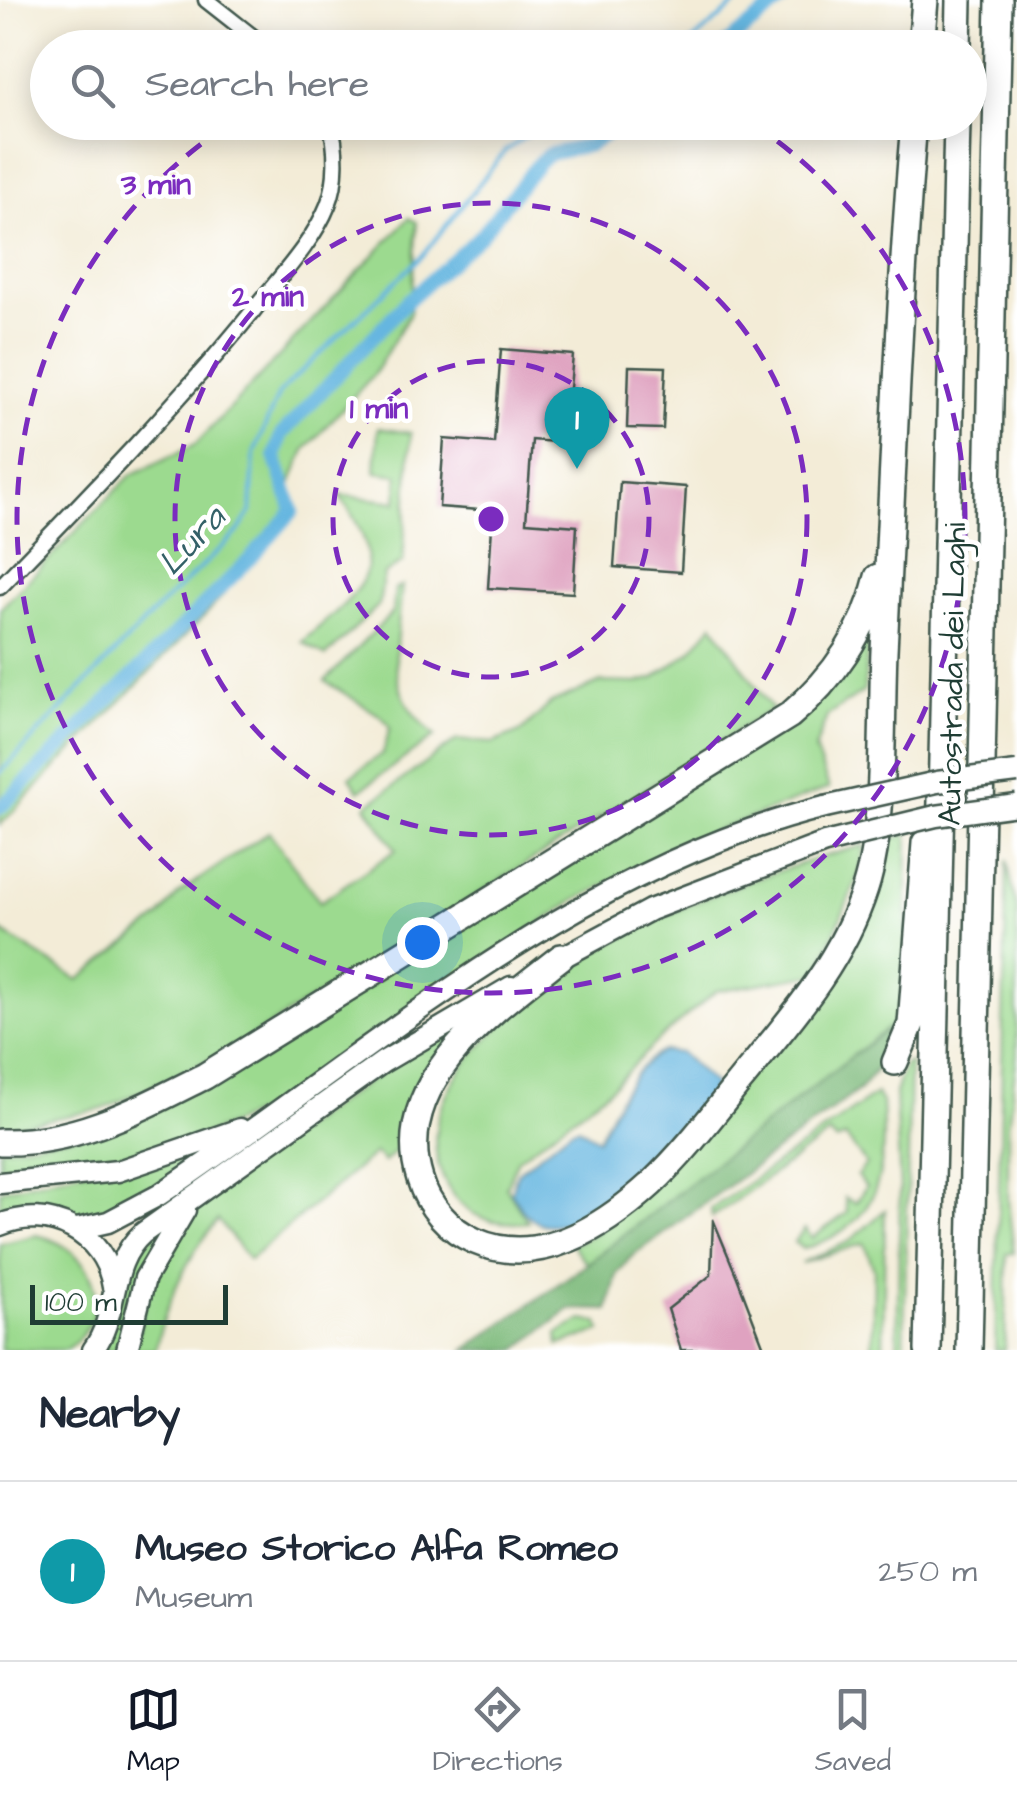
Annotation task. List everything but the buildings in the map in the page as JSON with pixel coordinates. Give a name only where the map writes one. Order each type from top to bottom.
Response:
[{"type":"highway","points":[[922,30],[925,0]]},
{"type":"highway","points":[[958,30],[959,0]]},
{"type":"highway","name":"Autostrada dei Laghi","points":[[969,1350],[999,0]]},
{"type":"highway","points":[[561,957],[502,1003],[450,1056],[425,1099],[415,1136],[422,1184],[441,1216],[474,1241],[506,1250],[530,1250],[574,1238],[618,1212],[666,1171],[807,998],[846,936],[866,887],[873,845],[890,477],[913,140]]},
{"type":"highway","name":"Autostrada dei Laghi","points":[[928,1350],[956,140]]},
{"type":"highway","points":[[0,1142],[33,1143],[110,1124],[205,1076],[790,715],[831,676],[872,602],[890,477]]},
{"type":"highway","points":[[896,1062],[911,1024],[917,908],[942,740]]},
{"type":"main road","points":[[77,1229],[138,1208],[461,983],[623,886],[735,835],[825,807],[936,782],[1017,772]]},
{"type":"main road","points":[[93,1350],[105,1333],[121,1260],[132,1242],[383,1062],[561,957],[650,910],[825,843],[936,816],[1017,805]]},
{"type":"main road","points":[[0,1183],[118,1170],[212,1140],[278,1112]]},
{"type":"main road","points":[[127,1350],[134,1308],[160,1246],[202,1190]]},
{"type":"main road","points":[[2,1224],[44,1218],[77,1229],[105,1260],[114,1294]]},
{"type":"street","points":[[206,0],[244,30]]},
{"type":"street","points":[[0,587],[128,455],[304,245],[328,205],[333,140]]},
{"type":"green space","points":[[409,218],[417,222],[410,313],[374,374],[305,450],[288,491],[286,518],[211,609],[0,825],[0,609],[131,475],[195,445]]},
{"type":"green space","points":[[378,428],[411,433],[403,562],[384,574],[379,605],[326,656],[302,642],[354,593],[364,578],[367,562],[365,543],[339,495],[397,502],[398,475],[375,472]]},
{"type":"green space","points":[[402,586],[396,668],[406,702],[435,736],[359,791],[350,777],[383,753],[390,727],[382,717],[325,681],[393,612],[395,589]]},
{"type":"green space","points":[[871,608],[864,691],[827,716],[815,749],[829,788],[699,837],[572,902],[275,1105],[210,1133],[116,1163],[0,1175],[0,1148],[111,1130],[793,719]]},
{"type":"green space","points":[[713,624],[772,709],[229,1051],[103,1109],[0,1129],[0,931],[79,980],[159,918],[179,893],[269,832],[320,902],[396,850],[366,806],[457,740],[493,743],[522,731],[551,703],[601,682],[637,683],[654,678],[690,652]]},
{"type":"green space","points":[[908,834],[905,1015],[587,1264],[572,1245],[595,1233],[812,1003],[882,841]]},
{"type":"green space","points":[[865,845],[861,870],[817,974],[716,991],[658,1040],[610,1089],[518,1159],[506,1187],[528,1222],[491,1221],[470,1212],[453,1196],[438,1163],[435,1143],[442,1104],[475,1051],[542,985],[579,959],[671,912],[767,875]]},
{"type":"green space","points":[[1007,859],[1017,911],[1017,1055],[1008,1127],[1008,1201],[1014,1253],[1007,1254],[1005,1350],[995,1350]]},
{"type":"green space","points":[[478,1011],[407,1140],[384,1162],[375,1153],[249,1260],[218,1220],[179,1281],[155,1350],[133,1350],[151,1281],[184,1225],[208,1195],[386,1069]]},
{"type":"green space","points":[[905,1015],[896,1046],[860,1089],[630,1258],[617,1274],[608,1310],[570,1309],[516,1350],[465,1350],[587,1264]]},
{"type":"green space","points":[[910,1062],[904,1350],[897,1350],[900,1187],[895,1093],[904,1065]]},
{"type":"green space","points":[[876,1094],[882,1102],[880,1174],[864,1211],[849,1226],[803,1249],[794,1242],[805,1229],[812,1238],[847,1213],[845,1198],[856,1203],[866,1187],[857,1176],[866,1164],[846,1137],[836,1141],[829,1134],[712,1217],[711,1209]]},
{"type":"green space","points":[[234,1135],[155,1189],[87,1222],[0,1216],[0,1190]]},
{"type":"green space","points":[[885,1210],[883,1350],[872,1350],[874,1270],[864,1243],[801,1263],[850,1241]]},
{"type":"green space","points":[[171,1219],[122,1350],[99,1350],[125,1262]]},
{"type":"green space","points":[[37,1235],[74,1253],[86,1267],[96,1301],[92,1318],[82,1335],[65,1350],[1,1350],[0,1244]]},
{"type":"green space","points":[[583,1320],[599,1323],[601,1331],[559,1345],[558,1333]]},
{"type":"water","points":[[664,1051],[681,1053],[715,1085],[688,1124],[644,1170],[594,1208],[551,1225],[532,1219],[511,1192],[518,1172],[570,1130],[578,1127],[598,1139],[634,1077]]},
{"type":"waterway","name":"Lura","points":[[706,30],[741,0]]},
{"type":"waterway","points":[[744,30],[783,0]]},
{"type":"waterway","name":"Lura","points":[[0,773],[159,607],[237,533],[251,512],[254,453],[279,393],[423,255],[505,151],[521,140]]},
{"type":"waterway","points":[[0,808],[253,556],[293,511],[275,456],[281,435],[404,304],[481,235],[540,161],[549,154],[598,140]]},
{"type":"place","name":"Museo Storico Alfa Romeo","points":[[577,469]]}]
